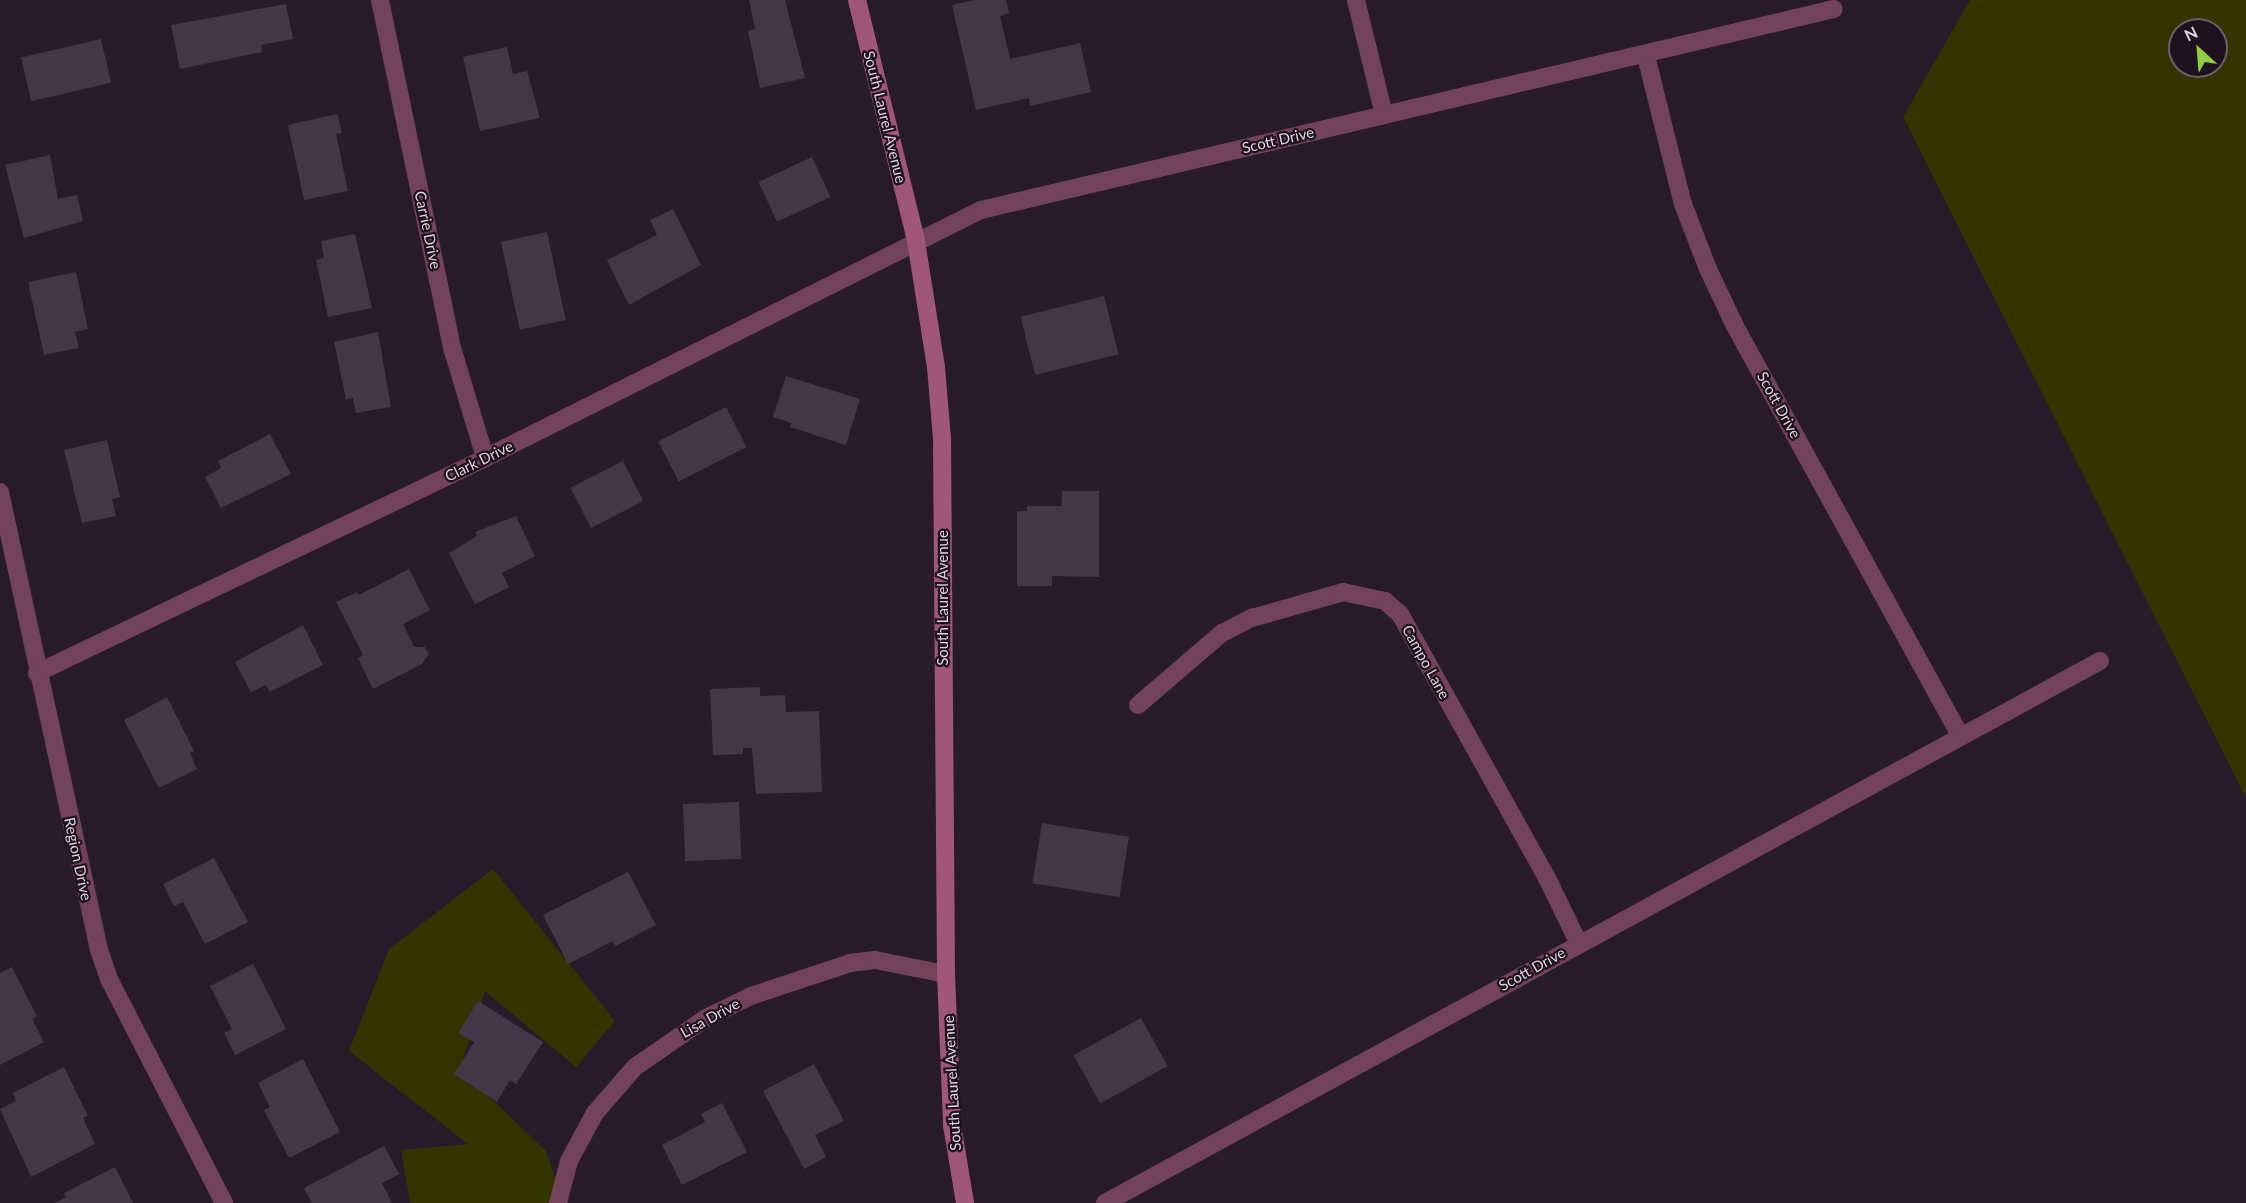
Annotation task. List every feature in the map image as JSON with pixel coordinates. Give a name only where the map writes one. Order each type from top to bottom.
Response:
[{"type":"street","name":"Carrie Drive","points":[[380,0],[453,351],[485,458]]},
{"type":"street","name":"South Laurel Avenue","points":[[857,0],[916,241],[936,367],[942,438],[946,974],[952,1125],[965,1203]]},
{"type":"street","points":[[1356,0],[1384,115]]},
{"type":"street","name":"Scott Drive","points":[[916,241],[981,210],[1646,56],[1834,9]]},
{"type":"street","name":"Scott Drive","points":[[1646,56],[1683,204],[1708,268],[1736,326],[1960,736]]},
{"type":"street","name":"Clark Drive","points":[[37,673],[485,458],[916,241]]},
{"type":"street","name":"Region Drive","points":[[0,492],[37,673],[98,947],[110,981],[224,1203]]},
{"type":"street","name":"Campo Lane","points":[[1138,705],[1222,633],[1252,618],[1343,592],[1385,601],[1400,614],[1547,878],[1579,944]]},
{"type":"street","name":"Scott Drive","points":[[1104,1203],[2100,661]]},
{"type":"street","name":"Lisa Drive","points":[[558,1203],[569,1161],[596,1113],[635,1067],[706,1018],[762,992],[850,963],[874,960],[946,974]]},
{"type":"shaded area","points":[[1970,0],[2246,0],[2246,798],[1903,117]]},
{"type":"shaded area","points":[[493,869],[615,1021],[576,1067],[485,991],[460,1069],[546,1151],[564,1203],[410,1203],[401,1150],[468,1144],[349,1051],[389,949]]},
{"type":"building","points":[[749,0],[785,0],[805,78],[760,88],[748,31],[755,29]]},
{"type":"building","points":[[975,0],[1006,0],[1009,13],[1000,16],[1010,59],[1080,43],[1091,92],[1030,106],[1029,98],[976,110],[952,5]]},
{"type":"building","points":[[286,4],[293,39],[261,45],[262,52],[180,69],[171,25]]},
{"type":"building","points":[[101,39],[111,83],[31,101],[21,57]]},
{"type":"building","points":[[507,47],[513,74],[527,71],[540,118],[480,131],[463,57]]},
{"type":"building","points":[[337,114],[342,133],[336,134],[348,191],[304,200],[288,125]]},
{"type":"building","points":[[50,155],[58,199],[77,195],[83,221],[24,238],[5,165]]},
{"type":"building","points":[[812,157],[831,197],[777,222],[759,182]]},
{"type":"building","points":[[673,209],[701,265],[629,305],[607,260],[657,235],[650,220]]},
{"type":"building","points":[[547,232],[566,320],[520,330],[501,242]]},
{"type":"building","points":[[355,234],[372,308],[328,317],[316,260],[324,258],[321,241]]},
{"type":"building","points":[[76,272],[88,329],[75,332],[79,348],[44,355],[28,282]]},
{"type":"building","points":[[1104,296],[1119,354],[1035,375],[1021,317]]},
{"type":"building","points":[[378,332],[391,407],[356,413],[353,398],[346,399],[334,342]]},
{"type":"building","points":[[786,376],[860,399],[846,445],[790,427],[792,423],[773,417]]},
{"type":"building","points":[[726,407],[746,447],[679,482],[658,442]]},
{"type":"building","points":[[270,434],[291,474],[221,508],[205,477],[221,468],[218,461]]},
{"type":"building","points":[[107,440],[120,497],[112,499],[116,516],[82,523],[64,450]]},
{"type":"building","points":[[623,461],[643,501],[591,528],[570,488]]},
{"type":"building","points":[[1062,491],[1099,491],[1099,577],[1052,576],[1052,586],[1017,586],[1017,511],[1027,511],[1027,506],[1062,506]]},
{"type":"building","points":[[516,516],[535,556],[502,573],[509,587],[475,604],[449,553],[477,536],[475,532]]},
{"type":"building","points":[[409,569],[430,610],[403,624],[414,647],[425,647],[429,654],[422,664],[373,689],[358,658],[363,655],[336,602],[357,592],[359,595]]},
{"type":"building","points":[[303,625],[323,665],[270,692],[266,685],[251,692],[235,662]]},
{"type":"building","points":[[760,687],[760,696],[785,695],[786,712],[819,711],[822,792],[756,794],[752,748],[743,748],[743,754],[713,755],[710,689]]},
{"type":"building","points":[[167,697],[194,751],[190,753],[197,769],[159,788],[124,720]]},
{"type":"building","points":[[739,802],[741,859],[685,861],[683,804]]},
{"type":"building","points":[[1042,823],[1129,837],[1119,897],[1032,883]]},
{"type":"building","points":[[214,858],[248,922],[205,944],[183,902],[174,906],[163,884]]},
{"type":"building","points":[[628,872],[656,925],[615,946],[613,941],[568,964],[543,915]]},
{"type":"building","points":[[253,964],[286,1029],[235,1055],[224,1033],[232,1029],[210,986]]},
{"type":"building","points":[[12,967],[37,1016],[32,1019],[44,1042],[0,1065],[0,973]]},
{"type":"building","points":[[478,1001],[543,1042],[516,1084],[510,1080],[497,1102],[454,1074],[474,1042],[458,1033]]},
{"type":"building","points":[[1141,1018],[1168,1066],[1100,1103],[1074,1055]]},
{"type":"building","points":[[303,1059],[340,1132],[289,1158],[264,1110],[270,1107],[258,1083]]},
{"type":"building","points":[[814,1064],[844,1121],[815,1135],[826,1157],[804,1169],[763,1091]]},
{"type":"building","points":[[64,1067],[88,1116],[83,1118],[95,1144],[31,1177],[0,1109],[16,1101],[13,1093]]},
{"type":"building","points":[[722,1103],[747,1152],[682,1185],[662,1145],[705,1122],[701,1114]]},
{"type":"building","points":[[384,1146],[399,1174],[382,1183],[392,1203],[312,1203],[304,1188]]},
{"type":"building","points":[[115,1167],[133,1203],[55,1203],[66,1197],[64,1193]]}]
